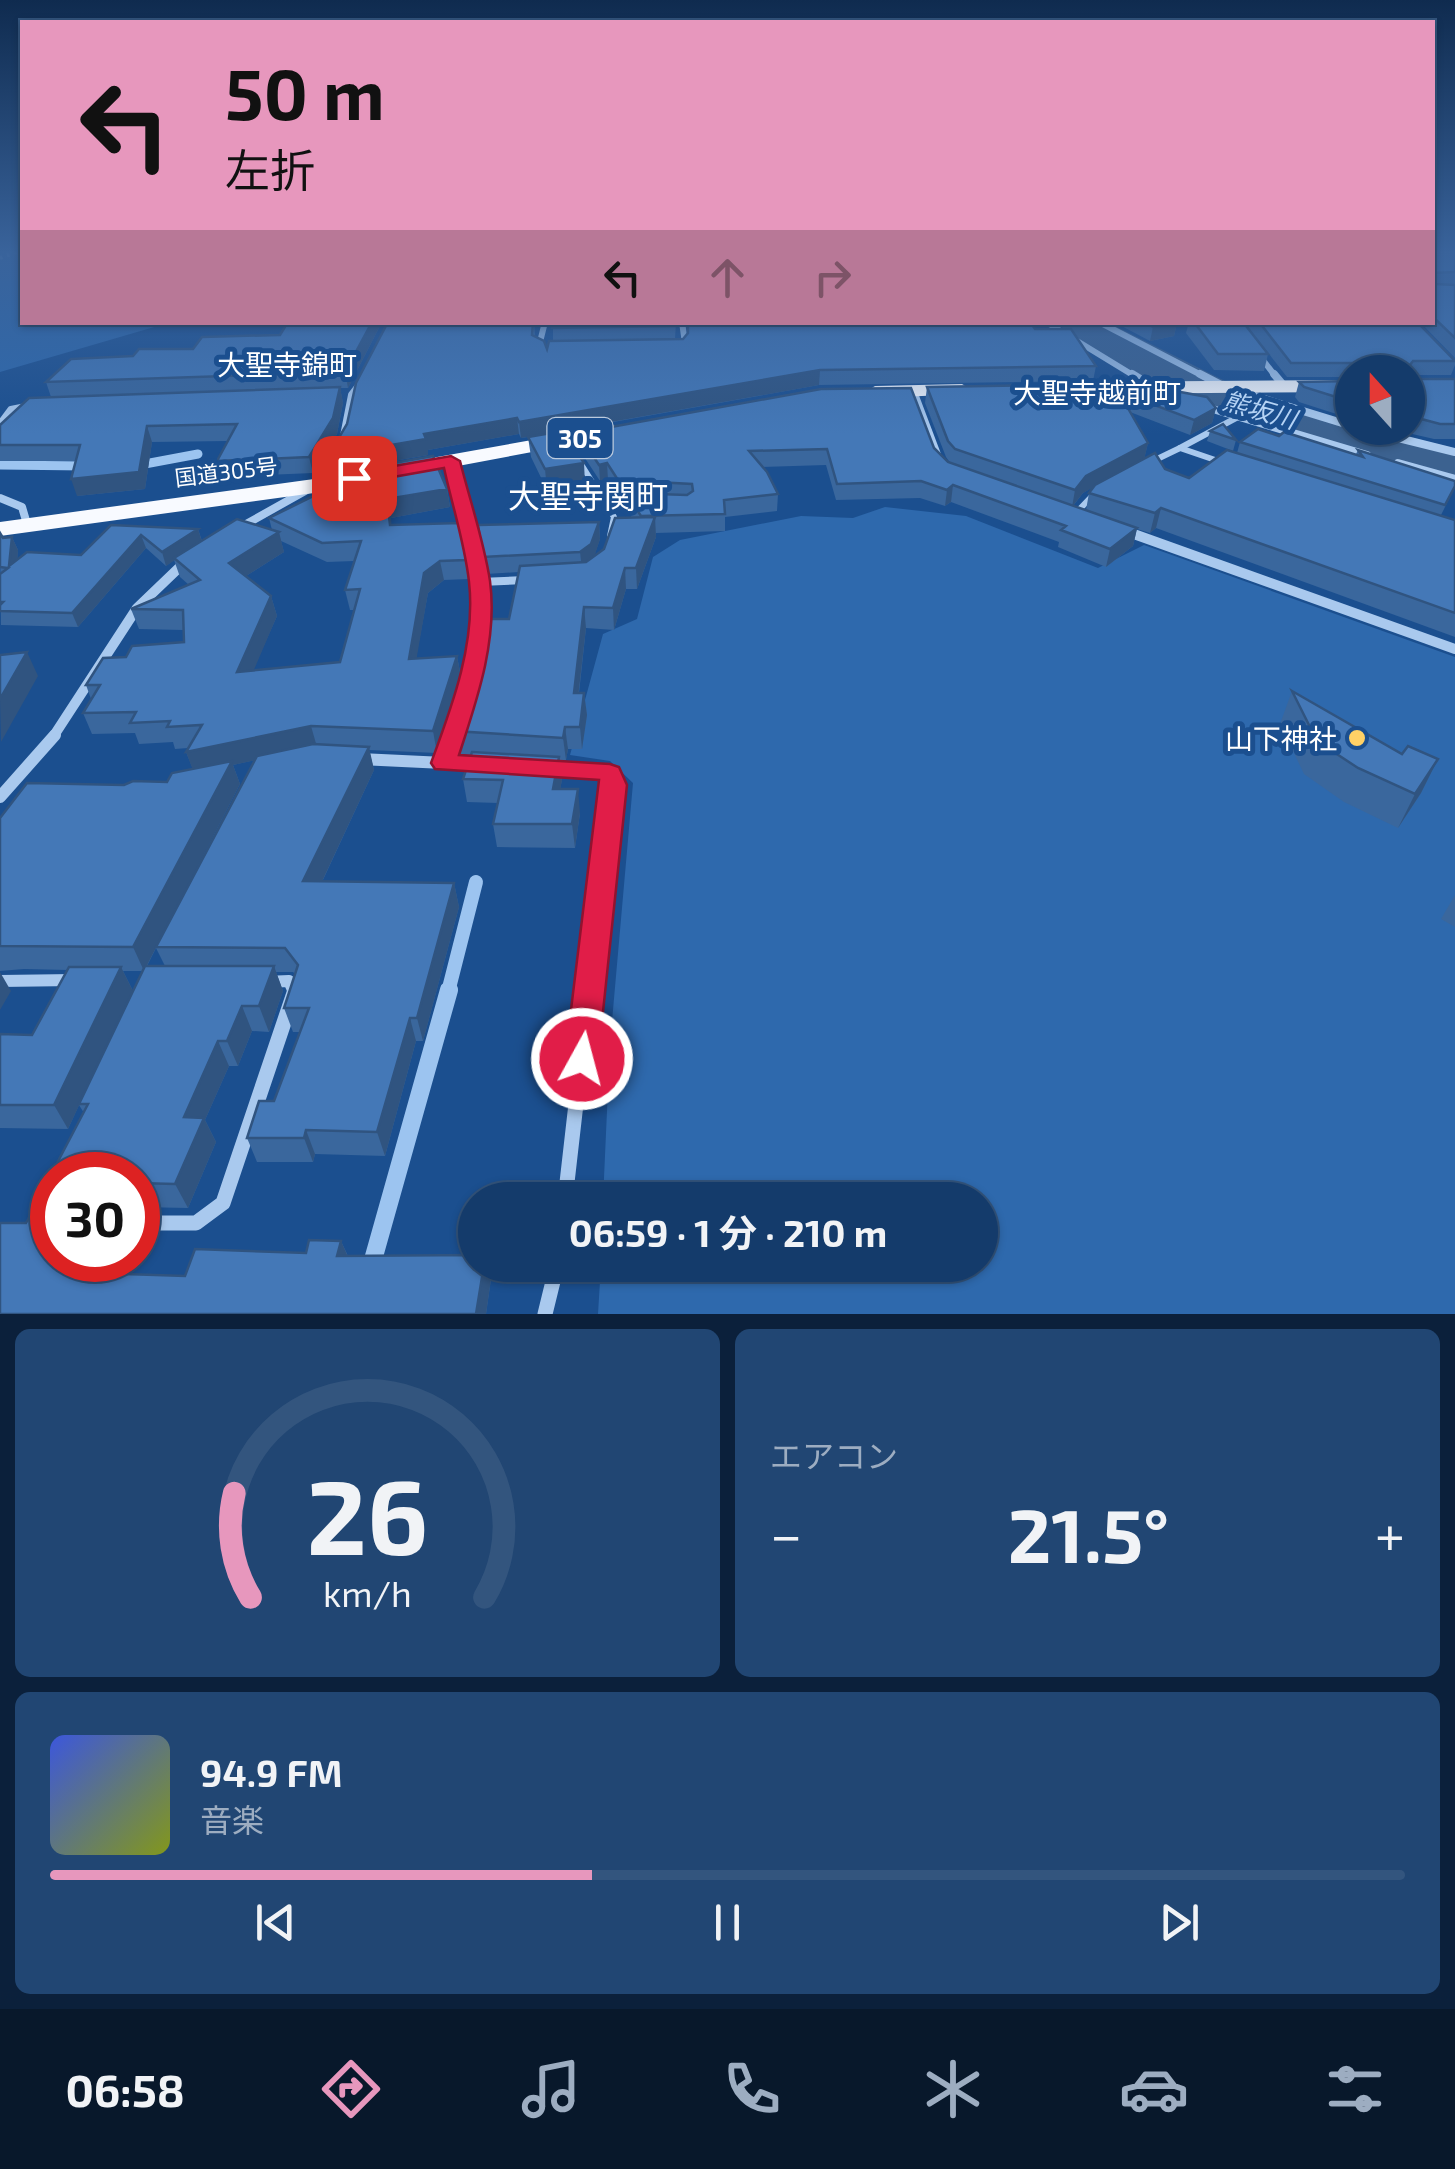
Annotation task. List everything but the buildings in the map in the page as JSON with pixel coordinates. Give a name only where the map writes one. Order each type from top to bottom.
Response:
[{"type":"highway","points":[[1056,388],[1158,387],[1212,393],[1335,386]]},
{"type":"highway","points":[[853,393],[982,389]]},
{"type":"highway","name":"国道305号","points":[[0,529],[314,486],[644,426]]},
{"type":"street","points":[[543,325],[539,346],[560,348]]},
{"type":"street","points":[[666,348],[685,344],[682,325]]},
{"type":"street","points":[[1051,325],[1186,399]]},
{"type":"street","points":[[1104,325],[1212,393],[1236,418],[1376,458]]},
{"type":"street","points":[[1254,348],[1284,386]]},
{"type":"street","points":[[233,532],[314,486],[344,437],[352,395],[371,363]]},
{"type":"street","points":[[913,391],[939,461],[950,472]]},
{"type":"street","points":[[1212,393],[1335,422]]},
{"type":"street","points":[[332,395],[352,395]]},
{"type":"street","points":[[0,424],[11,410],[40,406]]},
{"type":"street","points":[[1425,444],[1455,452]]},
{"type":"street","points":[[451,461],[480,582],[480,636],[472,670]]},
{"type":"street","points":[[1392,462],[1455,479]]},
{"type":"street","points":[[0,498],[22,507],[27,524]]},
{"type":"street","points":[[1058,508],[1094,520]]},
{"type":"street","points":[[1112,527],[1455,649]]},
{"type":"street","points":[[1,796],[61,728],[136,608],[193,556]]},
{"type":"street","points":[[444,763],[464,704]]},
{"type":"street","points":[[337,758],[484,764]]},
{"type":"street","points":[[544,767],[603,770],[610,773],[614,785],[567,1182]]},
{"type":"street","points":[[1,796],[19,795]]},
{"type":"street","points":[[0,981],[94,980]]},
{"type":"street","points":[[160,1222],[200,1223],[213,1218],[223,1203],[295,990],[289,981],[254,982]]},
{"type":"street","points":[[545,1314],[553,1282]]},
{"type":"lane","points":[[1149,463],[1236,418]]},
{"type":"lane","points":[[566,440],[614,517],[606,553]]},
{"type":"lane","points":[[1180,448],[1235,466]]},
{"type":"lane","points":[[1076,514],[1086,499],[1102,488]]},
{"type":"lane","points":[[607,506],[619,504]]},
{"type":"lane","points":[[480,582],[532,579]]},
{"type":"shaded area","points":[[0,311],[20,311],[20,325],[161,325],[0,372]]},
{"type":"shaded area","points":[[885,507],[966,516],[1098,568],[1144,545],[1455,657],[1455,1314],[598,1314],[600,1282],[998,1282],[998,1182],[604,1182],[610,1044],[633,783],[610,761],[570,755],[603,634],[637,619],[653,557],[680,540],[801,516],[853,518]]},
{"type":"waterway","name":"熊坂川","points":[[1083,325],[1167,373],[1260,411],[1455,466]]},
{"type":"waterway","points":[[1062,336],[1093,333]]},
{"type":"waterway","points":[[134,466],[198,454]]},
{"type":"waterway","points":[[0,465],[86,466]]},
{"type":"waterway","points":[[448,992],[476,882]]},
{"type":"waterway","points":[[371,1267],[449,990]]},
{"type":"place","name":"山下神社","points":[[1357,738]]},
{"type":"district","name":"大聖寺錦町","points":[[287,364]]},
{"type":"district","name":"大聖寺越前町","points":[[1097,392]]},
{"type":"district","name":"大聖寺関町","points":[[588,495]]},
{"type":"route","points":[[354,478],[451,461],[480,582],[480,636],[464,704],[444,763],[584,768],[610,773],[614,785],[582,1059]]}]
